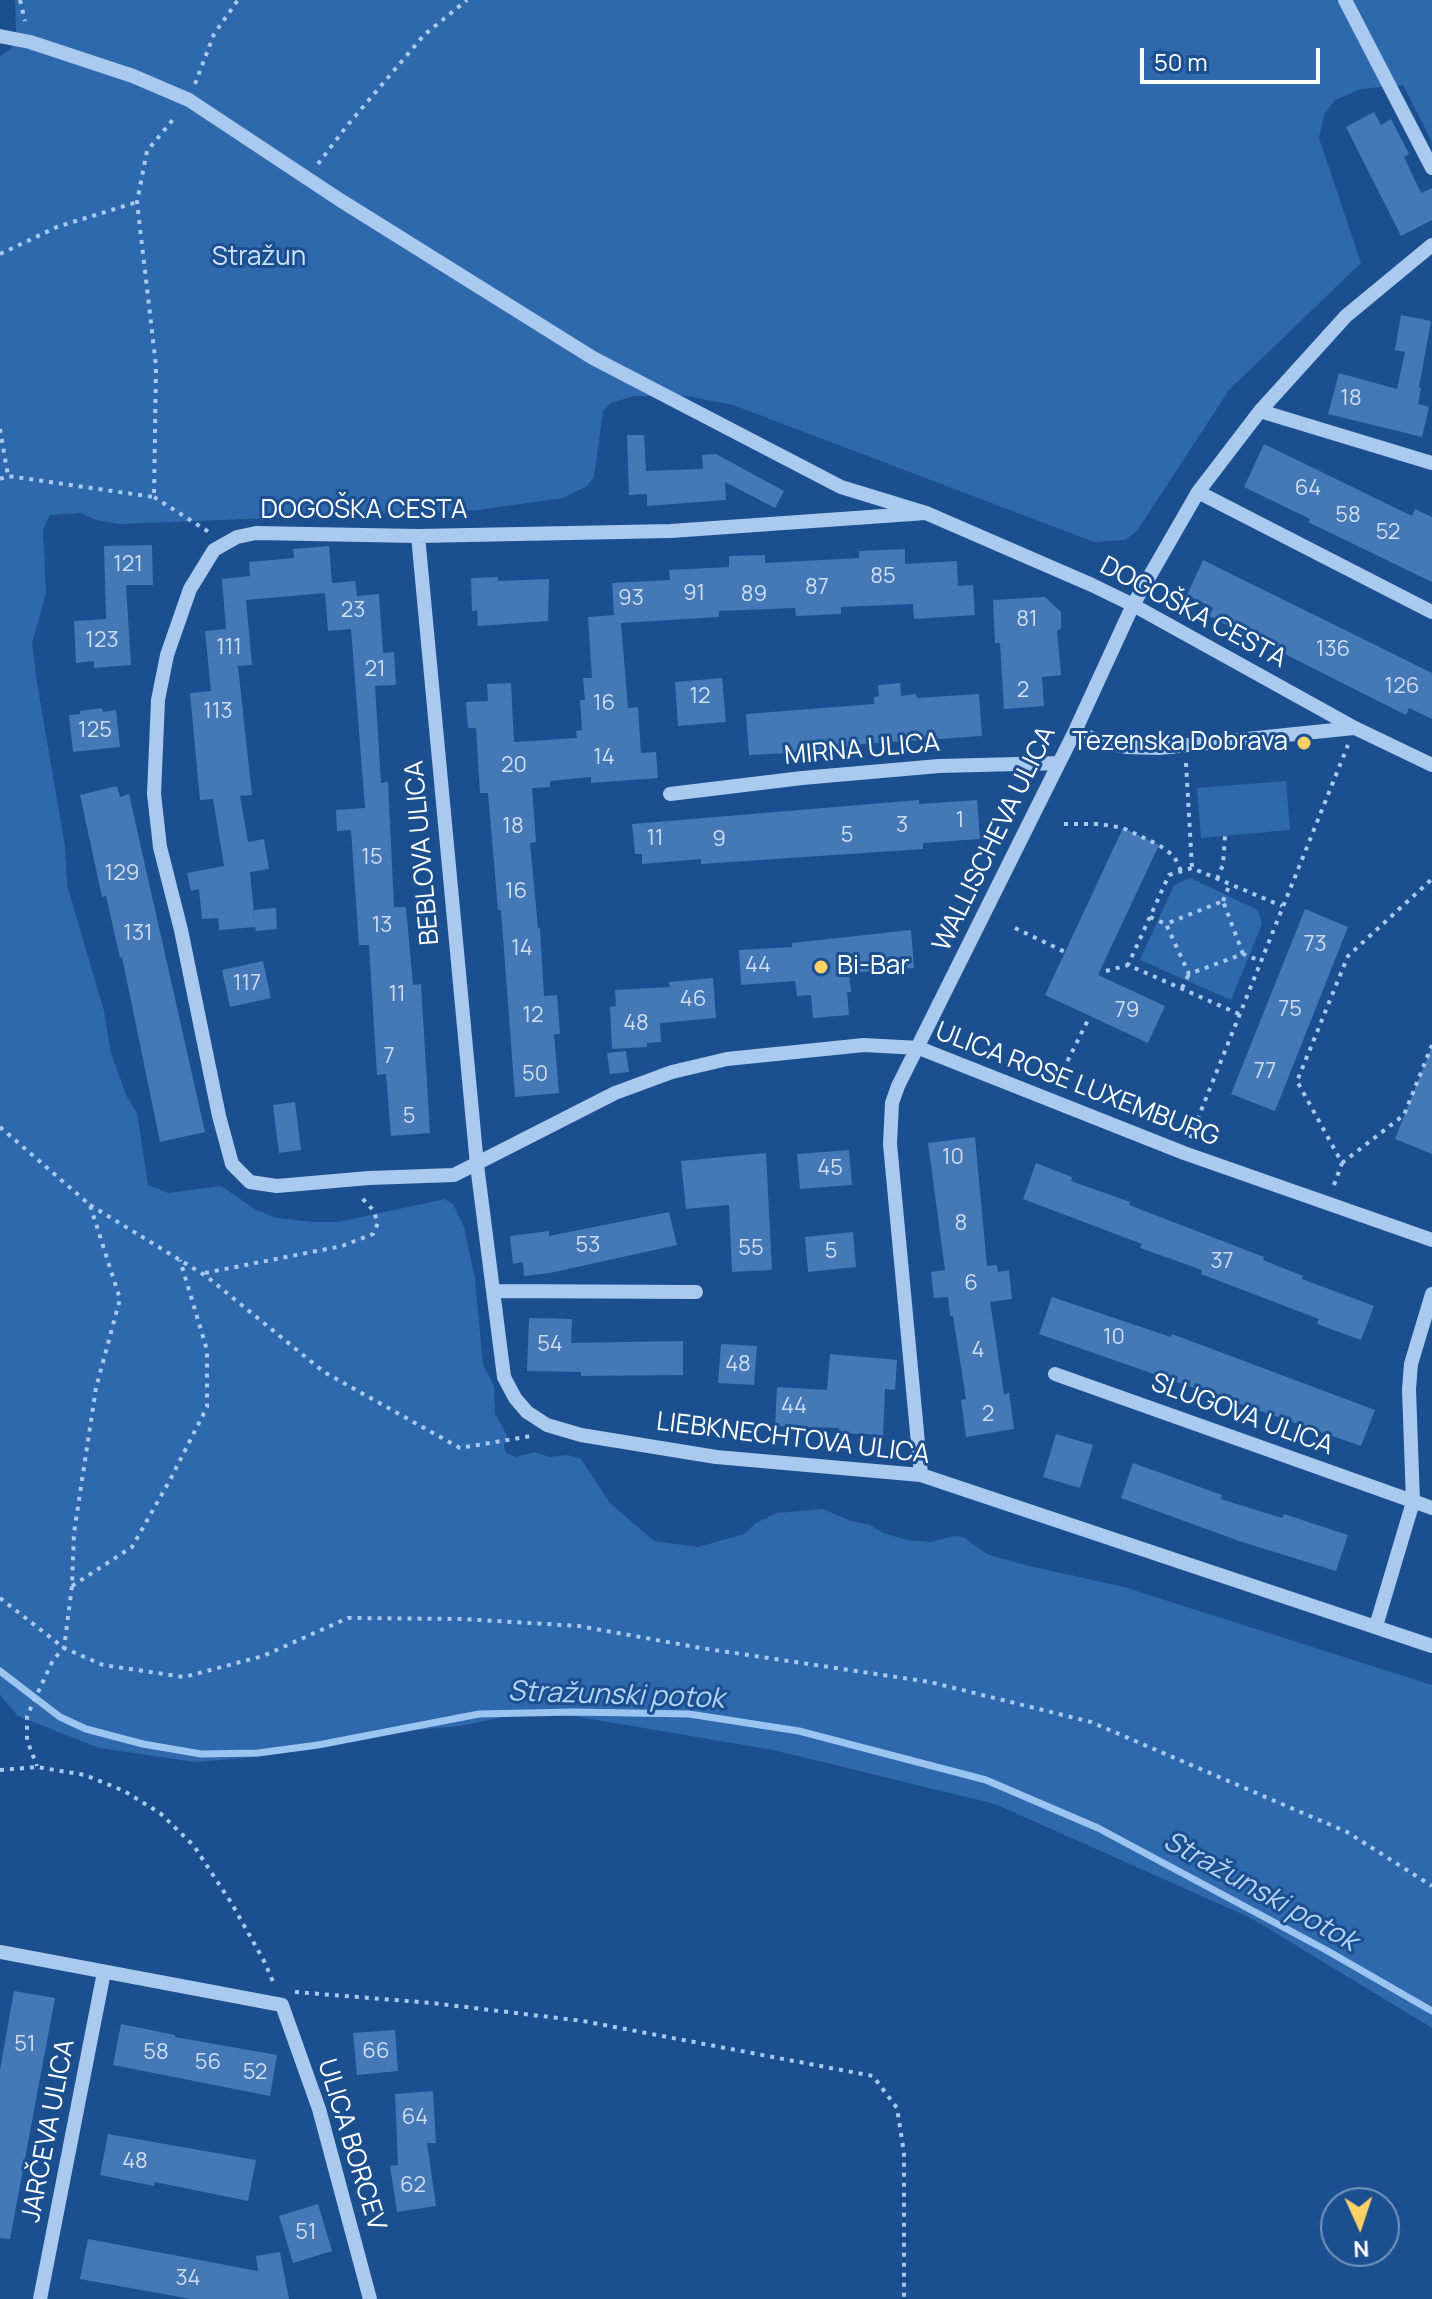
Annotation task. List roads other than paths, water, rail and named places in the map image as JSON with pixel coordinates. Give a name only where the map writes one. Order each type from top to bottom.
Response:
[{"type":"street","points":[[1345,0],[1432,168]]},
{"type":"street","name":"DOGOŠKA CESTA","points":[[0,36],[30,42],[133,76],[189,100],[307,179],[593,358],[841,487],[926,513],[1133,605],[1355,728],[1432,765]]},
{"type":"street","name":"WALLISCHEVA ULICA","points":[[921,1475],[890,1144],[892,1103],[898,1086],[1075,731],[1133,605],[1198,492],[1260,411],[1346,316],[1430,250]]},
{"type":"street","points":[[1260,411],[1432,463]]},
{"type":"street","points":[[1198,492],[1432,612]]},
{"type":"street","name":"DOGOŠKA CESTA","points":[[477,1165],[454,1175],[277,1186],[250,1182],[232,1164],[160,847],[154,794],[158,700],[167,655],[190,589],[214,550],[224,542],[256,533],[418,536],[671,531],[926,513]]},
{"type":"street","name":"BEBLOVA ULICA","points":[[418,536],[477,1165]]},
{"type":"street","points":[[1075,731],[1113,745],[1159,748],[1355,728]]},
{"type":"street","name":"MIRNA ULICA","points":[[670,794],[939,766],[1059,763]]},
{"type":"street","name":"ULICA ROSE LUXEMBURG","points":[[477,1165],[615,1093],[672,1072],[727,1059],[864,1045],[919,1048],[1184,1153],[1432,1240]]},
{"type":"street","name":"LIEBKNECHTOVA ULICA","points":[[477,1165],[504,1377],[527,1412],[547,1425],[565,1431],[716,1457],[921,1475],[1432,1646]]},
{"type":"street","points":[[493,1291],[696,1292]]},
{"type":"street","points":[[1376,1626],[1413,1502],[1411,1364],[1432,1294]]},
{"type":"street","name":"SLUGOVA ULICA","points":[[1055,1374],[1432,1508]]},
{"type":"street","points":[[0,1952],[104,1972]]},
{"type":"street","name":"ULICA BORCEV","points":[[104,1972],[282,2005],[319,2109],[370,2299]]},
{"type":"street","name":"JARČEVA ULICA","points":[[40,2299],[104,1972]]},
{"type":"waterway","name":"Stražunski potok","points":[[0,1671],[60,1717],[86,1729],[143,1744],[201,1754],[258,1753],[318,1745],[479,1714],[689,1714],[799,1731],[986,1780],[1098,1828],[1326,1950],[1432,2011]]},
{"type":"place","name":"Tezenska Dobrava","points":[[1304,743]]},
{"type":"place","name":"Bi-Bar","points":[[821,967]]},
{"type":"park label","name":"Stražun","points":[[259,258]]}]
